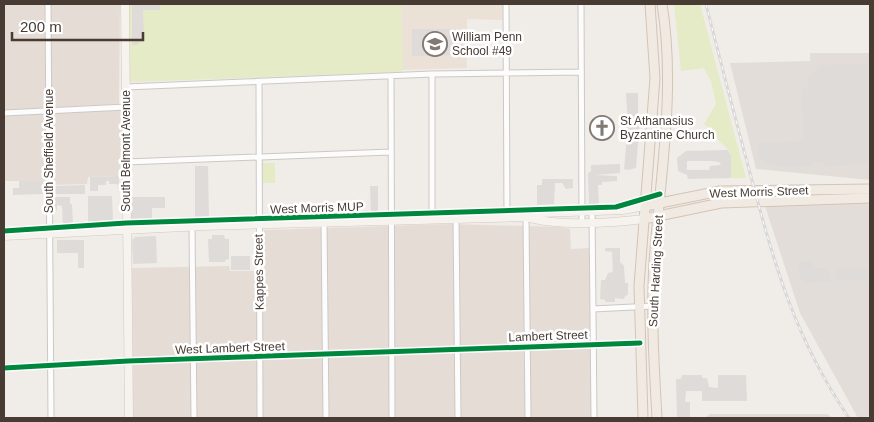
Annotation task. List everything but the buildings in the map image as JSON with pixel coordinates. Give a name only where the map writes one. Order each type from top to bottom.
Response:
[{"type":"main road","name":"South Belmont Avenue","points":[[125,4],[129,418]]},
{"type":"main road","name":"South Harding Street","points":[[643,418],[639,306],[655,78],[650,4]]},
{"type":"main road","name":"South Harding Street","points":[[656,418],[653,306],[668,78],[662,4]]},
{"type":"main road","name":"West Morris Street","points":[[4,236],[258,224],[432,218],[529,217],[542,213],[645,206],[729,191],[870,189]]},
{"type":"main road","name":"West Morris Street","points":[[529,217],[540,221],[592,222],[644,219],[698,206],[730,202],[870,198]]},
{"type":"street","name":"South Sheffield Avenue","points":[[48,4],[52,418]]},
{"type":"street","points":[[506,4],[507,217]]},
{"type":"street","points":[[581,4],[582,222]]},
{"type":"street","points":[[126,87],[432,74],[581,72]]},
{"type":"street","points":[[432,74],[432,218]]},
{"type":"street","points":[[391,76],[392,418]]},
{"type":"street","name":"Kappes Street","points":[[259,81],[260,418]]},
{"type":"street","points":[[4,113],[126,107]]},
{"type":"street","points":[[126,162],[390,152]]},
{"type":"street","points":[[592,211],[594,418]]},
{"type":"street","points":[[528,418],[529,217]]},
{"type":"street","points":[[456,218],[458,418]]},
{"type":"street","points":[[324,222],[326,418]]},
{"type":"street","points":[[192,227],[194,418]]},
{"type":"street","points":[[593,309],[653,306]]},
{"type":"street","name":"Lambert Street","points":[[457,350],[640,343]]},
{"type":"street","name":"West Lambert Street","points":[[4,368],[128,361],[457,350]]},
{"type":"shaded area","points":[[4,4],[120,4],[119,104],[4,110]]},
{"type":"shaded area","points":[[132,4],[160,4],[160,10],[143,10],[144,39],[137,45],[132,45]]},
{"type":"shaded area","name":"William Penn School #49","points":[[401,4],[503,4],[503,20],[467,19],[467,68],[402,70]]},
{"type":"shaded area","points":[[412,29],[460,29],[461,55],[412,56]]},
{"type":"shaded area","points":[[810,53],[870,53],[870,180],[756,169],[730,63],[810,61]]},
{"type":"shaded area","points":[[870,64],[870,164],[824,166],[824,163],[813,163],[813,166],[781,166],[763,163],[763,159],[760,159],[757,145],[760,145],[760,142],[803,141],[802,91],[808,86],[808,77],[820,65]]},
{"type":"shaded area","points":[[626,93],[638,93],[638,119],[636,119],[640,121],[636,168],[627,170],[624,169],[628,126]]},
{"type":"shaded area","points":[[123,110],[122,176],[88,177],[87,184],[52,185],[52,181],[4,181],[4,115]]},
{"type":"shaded area","points":[[728,150],[731,156],[731,178],[688,179],[687,175],[678,171],[677,158],[686,151]],"holes":[[[687,161],[719,162],[721,165],[710,166],[709,170],[687,170]]]},
{"type":"shaded area","points":[[620,164],[620,173],[595,175],[617,176],[617,181],[602,182],[602,185],[598,185],[599,206],[591,206],[589,204],[588,173],[591,171],[591,165]]},
{"type":"shaded area","points":[[195,166],[208,166],[209,217],[195,217]]},
{"type":"shaded area","points":[[119,176],[119,190],[117,184],[109,184],[109,181],[106,181],[106,185],[98,185],[98,191],[90,191],[90,177]]},
{"type":"shaded area","points":[[542,179],[573,179],[573,188],[566,189],[562,183],[555,183],[554,204],[537,205],[537,185],[542,185]]},
{"type":"shaded area","points":[[19,181],[43,181],[43,194],[13,195],[13,188],[19,188]]},
{"type":"shaded area","points":[[85,185],[85,194],[55,194],[55,186]]},
{"type":"shaded area","points":[[370,186],[378,186],[378,212],[371,212]]},
{"type":"shaded area","points":[[88,196],[112,196],[113,222],[88,225]]},
{"type":"shaded area","points":[[52,197],[70,197],[73,226],[63,226],[62,206],[57,205],[57,211],[53,211]]},
{"type":"shaded area","points":[[130,197],[165,197],[165,208],[152,208],[152,221],[130,220]]},
{"type":"shaded area","points":[[870,201],[870,418],[858,418],[800,313],[764,203]]},
{"type":"shaded area","points":[[449,224],[560,227],[570,229],[571,249],[590,248],[592,418],[133,418],[132,268],[229,266],[230,271],[264,271],[264,230]]},
{"type":"shaded area","points":[[212,235],[224,235],[225,239],[229,239],[229,259],[225,260],[225,262],[209,262],[208,239],[212,239]]},
{"type":"shaded area","points":[[156,236],[157,263],[133,264],[132,240],[135,237]]},
{"type":"shaded area","points":[[57,240],[84,240],[84,268],[78,268],[78,253],[57,253]]},
{"type":"shaded area","points":[[605,248],[620,248],[620,262],[624,266],[625,283],[628,283],[628,295],[624,299],[615,298],[615,302],[605,302],[605,300],[600,299],[601,280],[605,280],[608,273],[613,272],[612,252],[605,251]]},
{"type":"shaded area","points":[[231,256],[250,256],[250,270],[231,270]]},
{"type":"shaded area","points":[[799,261],[814,261],[814,268],[829,268],[830,282],[804,283],[796,268],[799,267]]},
{"type":"shaded area","points":[[870,268],[870,280],[836,281],[835,269]]},
{"type":"shaded area","points":[[682,375],[702,375],[702,378],[707,378],[709,387],[718,388],[718,375],[746,375],[747,401],[702,401],[702,391],[686,391],[685,402],[690,402],[690,418],[677,418],[676,379],[681,379]]},
{"type":"shaded area","points":[[710,414],[827,414],[833,418],[705,418]]},
{"type":"green space","points":[[127,4],[401,4],[403,67],[401,72],[132,82],[128,80]]},
{"type":"green space","points":[[674,4],[700,4],[746,178],[731,178],[731,156],[728,150],[704,124],[716,104],[711,81],[704,68],[681,71]]},
{"type":"green space","points":[[261,163],[275,163],[275,183],[261,183]]},
{"type":"railway","points":[[706,4],[768,239],[788,300],[814,359],[849,418]]},
{"type":"cycle path","name":"West Morris MUP","points":[[4,231],[126,223],[616,207],[660,194]]},
{"type":"cycle path","points":[[4,368],[128,361],[640,343]]},
{"type":"place","name":"William Penn School #49","points":[[435,44]]},
{"type":"place","name":"St Athanasius Byzantine Church","points":[[602,128]]}]
